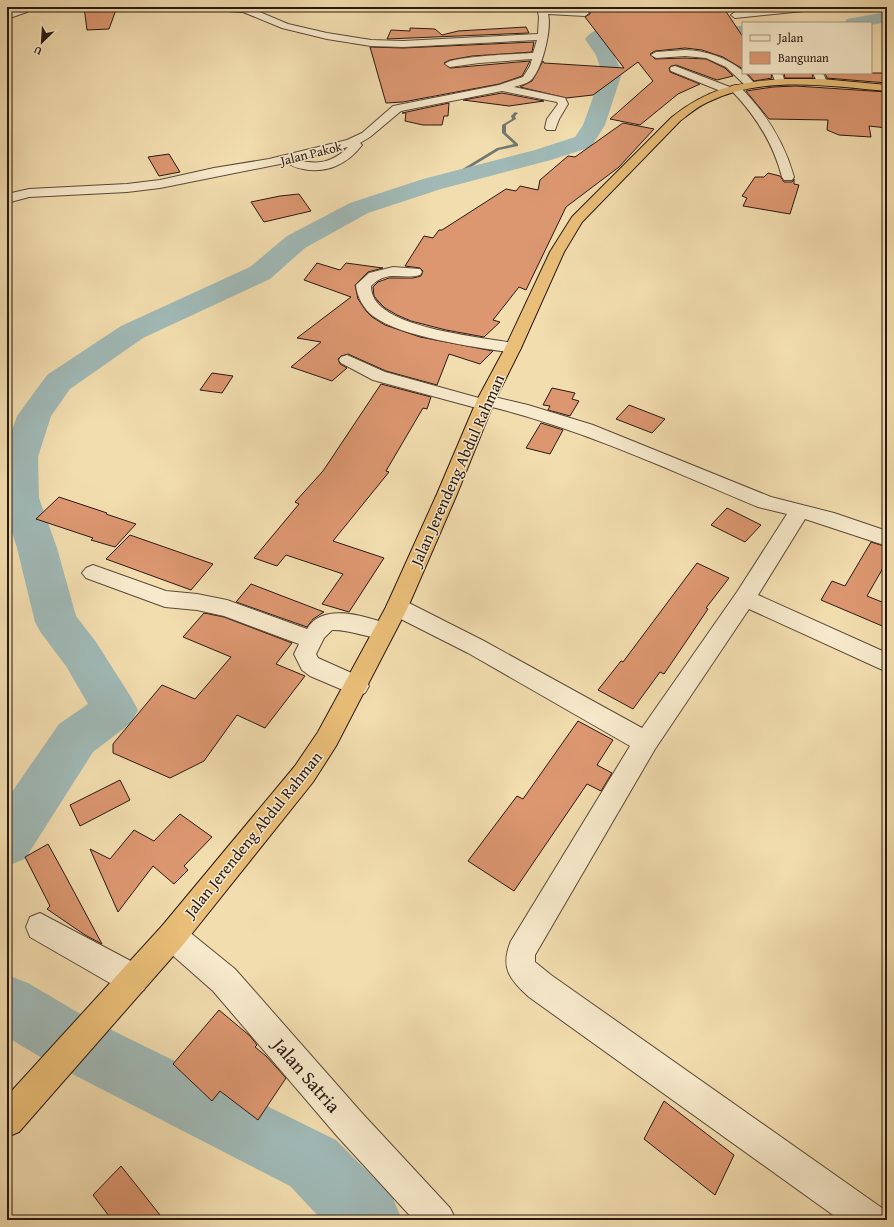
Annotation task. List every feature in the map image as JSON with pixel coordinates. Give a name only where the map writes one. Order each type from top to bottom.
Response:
[{"type":"highway","name":"Jalan Jerendeng Abdul Rahman","points":[[7,1120],[172,936],[304,774],[328,739],[357,686],[383,631],[397,607],[447,494],[485,402],[557,252],[577,220],[595,200],[684,112],[705,99],[778,77],[820,77],[887,88]]},
{"type":"street","points":[[7,16],[28,7]]},
{"type":"street","points":[[212,7],[235,7],[255,12],[285,26],[327,36],[371,42],[403,44],[542,37]]},
{"type":"street","points":[[735,15],[813,7]]},
{"type":"street","points":[[498,85],[515,84],[527,79],[535,66],[544,23],[542,9],[585,13]]},
{"type":"street","points":[[656,55],[689,52],[711,55],[741,73],[738,88]]},
{"type":"street","points":[[450,64],[537,56]]},
{"type":"street","points":[[472,61],[490,71]]},
{"type":"street","points":[[675,69],[738,88],[753,106],[771,133],[778,147],[788,176]]},
{"type":"street","points":[[498,85],[561,100],[563,104],[553,119],[551,128]]},
{"type":"street","name":"Jalan Pakok","points":[[9,196],[40,192],[68,192],[145,187],[214,172],[288,159],[330,149],[360,139],[376,128],[395,109],[430,106],[498,85]]},
{"type":"street","points":[[40,192],[45,179]]},
{"type":"street","points":[[415,272],[385,272],[374,274],[363,285],[363,292],[370,305],[381,314],[417,328],[512,348]]},
{"type":"street","points":[[346,360],[379,376],[405,384],[485,402],[587,429],[753,498],[800,512],[827,518],[887,539]]},
{"type":"street","points":[[800,512],[745,598],[646,742],[521,951],[519,964],[522,970],[540,986],[870,1220]]},
{"type":"street","points":[[94,573],[165,599],[197,602],[227,608],[313,640]]},
{"type":"street","points":[[745,598],[887,663]]},
{"type":"street","points":[[397,607],[476,647],[646,742]]},
{"type":"street","points":[[357,686],[318,669],[310,664],[305,654],[318,629],[325,623],[339,620],[383,631]]},
{"type":"street","points":[[40,927],[133,979]]},
{"type":"street","name":"Jalan Satria","points":[[172,936],[224,980],[349,1124],[438,1220]]},
{"type":"building","points":[[84,7],[117,7],[109,29],[87,30]]},
{"type":"building","points":[[577,7],[723,7],[742,36],[742,68],[723,57],[702,50],[685,48],[655,51],[650,54],[655,59],[706,59],[725,68],[733,76],[717,80],[676,65],[671,66],[669,68],[670,72],[700,84],[678,94],[640,125],[610,119],[653,81],[638,62],[593,95],[566,98],[520,87],[532,81],[543,61],[544,63],[624,68],[585,17],[590,14],[590,12],[586,9]]},
{"type":"building","points":[[526,27],[529,33],[387,39],[391,30],[410,31],[410,28],[435,29],[442,35],[458,31]]},
{"type":"building","points":[[534,42],[532,52],[472,56],[450,60],[444,63],[450,68],[530,61],[522,76],[499,84],[403,102],[386,103],[370,47],[403,48]]},
{"type":"building","points":[[887,73],[887,83],[827,78],[825,74]]},
{"type":"building","points":[[748,74],[771,74],[772,78],[754,81]]},
{"type":"building","points":[[784,74],[812,74],[813,78],[785,78]]},
{"type":"building","points":[[796,86],[887,92],[887,128],[869,126],[871,137],[839,135],[827,130],[828,120],[769,119],[746,91],[773,87]]},
{"type":"building","points":[[502,93],[544,101],[509,106],[463,100]]},
{"type":"building","points":[[449,103],[448,116],[444,116],[442,125],[423,125],[405,121],[406,113],[402,113]]},
{"type":"building","points":[[623,123],[654,129],[619,167],[566,207],[526,290],[519,287],[493,320],[500,322],[484,337],[446,330],[411,321],[385,308],[374,296],[373,287],[378,282],[389,278],[413,278],[421,276],[423,271],[420,268],[405,266],[424,236],[433,238],[439,230],[442,230],[506,189],[516,191],[520,186],[538,190],[540,180],[568,156],[575,157]]},
{"type":"building","points":[[169,154],[180,172],[159,176],[148,157]]},
{"type":"building","points":[[768,173],[780,176],[784,182],[792,182],[794,179],[794,184],[799,185],[790,214],[743,206],[747,198],[742,196],[755,177],[764,177]]},
{"type":"building","points":[[299,194],[311,211],[264,222],[251,202],[280,196]]},
{"type":"building","points":[[317,263],[340,270],[346,263],[383,268],[368,272],[355,285],[358,299],[366,311],[372,317],[385,325],[420,337],[493,351],[480,364],[449,354],[437,385],[386,371],[348,354],[341,356],[338,359],[340,364],[347,368],[332,381],[291,367],[321,342],[297,338],[351,297],[304,280]]},
{"type":"building","points":[[212,373],[233,376],[222,393],[200,390]]},
{"type":"building","points":[[381,384],[431,397],[427,409],[423,408],[386,471],[389,472],[333,541],[384,558],[349,612],[322,604],[343,574],[286,555],[277,566],[254,558],[299,504],[295,502],[323,471]]},
{"type":"building","points":[[552,388],[575,393],[572,399],[579,401],[570,416],[548,410],[550,406],[543,405]]},
{"type":"building","points":[[629,405],[665,419],[652,433],[616,419]]},
{"type":"building","points":[[541,423],[563,430],[550,454],[526,448]]},
{"type":"building","points":[[59,497],[136,524],[115,547],[91,540],[93,538],[36,519]]},
{"type":"building","points":[[727,508],[761,525],[745,542],[711,525]]},
{"type":"building","points":[[130,535],[213,564],[191,590],[106,559]]},
{"type":"building","points":[[871,542],[887,547],[887,561],[867,596],[887,604],[887,628],[821,600],[832,581],[845,586]]},
{"type":"building","points":[[697,563],[729,578],[706,608],[708,609],[664,674],[660,672],[633,709],[598,690],[621,661],[623,662]]},
{"type":"building","points":[[251,584],[324,612],[313,619],[307,627],[236,602]]},
{"type":"building","points":[[204,613],[224,617],[292,643],[276,664],[305,676],[265,728],[237,715],[204,761],[170,778],[113,753],[113,744],[162,685],[195,699],[231,657],[183,637]]},
{"type":"building","points":[[578,721],[613,740],[597,765],[612,773],[601,791],[587,784],[514,891],[468,861],[517,796],[523,799]]},
{"type":"building","points":[[120,780],[130,800],[80,826],[70,805]]},
{"type":"building","points":[[180,814],[212,837],[184,866],[188,870],[174,884],[153,866],[118,912],[90,849],[110,859],[134,830],[154,841]]},
{"type":"building","points":[[48,844],[102,944],[85,935],[47,909],[50,906],[25,857]]},
{"type":"building","points":[[219,1010],[250,1036],[257,1045],[255,1047],[266,1056],[286,1078],[258,1120],[220,1091],[212,1101],[173,1064]]},
{"type":"building","points":[[664,1101],[734,1155],[715,1195],[644,1139]]},
{"type":"building","points":[[121,1166],[164,1220],[112,1220],[93,1195]]},
{"type":"waterway","points":[[859,22],[887,17]]},
{"type":"waterway","points":[[7,842],[76,738],[115,710],[81,654],[56,622],[37,548],[20,498],[20,457],[34,416],[58,382],[132,332],[260,273],[296,242],[359,208],[432,184],[543,155],[583,142],[594,125],[612,73],[605,55],[594,39],[602,34],[619,30],[666,32],[742,31]]},
{"type":"waterway","points":[[447,180],[498,149],[517,145],[504,133],[504,125],[514,119],[513,116],[516,113]]},
{"type":"waterway","points":[[7,1004],[68,1040],[313,1163],[368,1220]]}]
